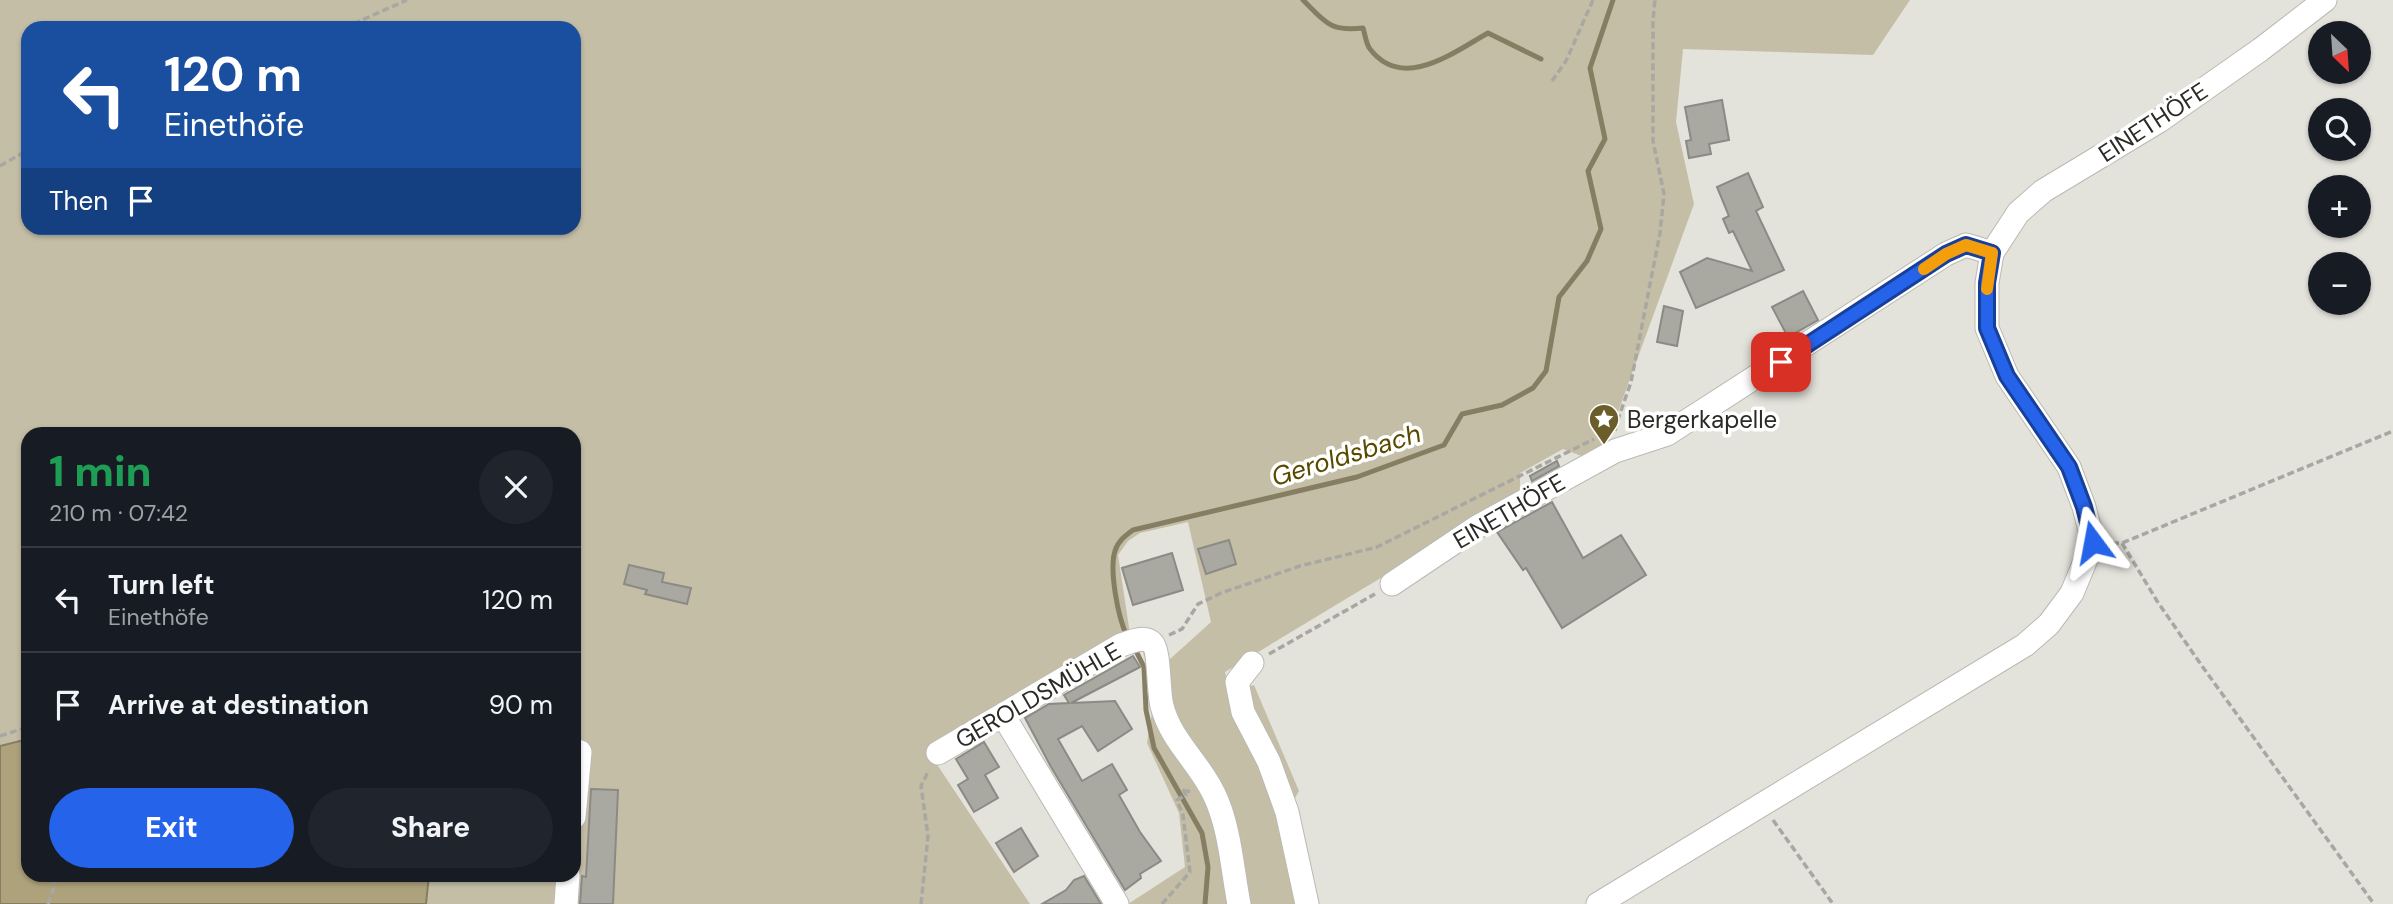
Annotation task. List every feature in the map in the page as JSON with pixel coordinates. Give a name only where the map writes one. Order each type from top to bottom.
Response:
[{"type":"street","name":"EINETHÖFE","points":[[2093,542],[2069,467],[2007,376],[1987,328],[1987,283],[1992,253],[2018,213],[2043,191],[2159,121],[2260,50],[2325,0]]},
{"type":"street","name":"EINETHÖFE","points":[[1392,584],[1477,527],[1615,451],[1667,435],[1946,254],[1966,245],[1992,253]]},
{"type":"street","points":[[1598,904],[2025,645],[2049,624],[2072,593],[2093,542]]},
{"type":"street","name":"GEROLDSMÜHLE","points":[[938,753],[1139,642],[1156,650],[1157,683],[1162,706],[1185,752],[1213,792],[1221,812],[1239,904]]},
{"type":"street","points":[[1252,663],[1237,682],[1243,712],[1269,761],[1287,812],[1307,904]]},
{"type":"street","points":[[1003,715],[1117,904]]},
{"type":"street","points":[[566,904],[568,882]]},
{"type":"path","points":[[360,21],[407,0]]},
{"type":"path","points":[[1552,81],[1566,61],[1592,0]]},
{"type":"path","points":[[1615,451],[1616,425],[1631,382],[1648,299],[1664,194],[1653,141],[1653,20],[1656,0]]},
{"type":"path","points":[[0,166],[21,154]]},
{"type":"path","points":[[2093,542],[2122,543],[2393,431]]},
{"type":"path","points":[[1139,642],[1182,629],[1198,604],[1221,593],[1300,566],[1377,547],[1591,439],[1603,438],[1615,451]]},
{"type":"path","points":[[2122,543],[2157,601],[2202,666],[2374,904]]},
{"type":"path","points":[[1252,663],[1392,584]]},
{"type":"path","points":[[0,736],[21,729]]},
{"type":"path","points":[[921,904],[928,836],[921,786],[938,753]]},
{"type":"path","points":[[1163,904],[1190,872],[1183,815],[1177,800],[1186,794]]},
{"type":"path","points":[[1763,806],[1833,904]]},
{"type":"path","points":[[48,904],[56,882]]},
{"type":"shaded area","points":[[0,0],[1910,0],[1873,55],[1683,49],[1676,122],[1694,204],[1604,450],[1587,458],[1563,449],[1520,473],[1520,494],[1225,672],[1230,692],[1254,685],[1299,791],[1291,805],[1311,904],[1128,904],[1185,867],[1179,813],[1147,743],[1159,669],[1211,622],[1188,522],[1140,533],[1128,541],[1118,555],[1130,634],[928,751],[1030,904],[0,904]]},
{"type":"shaded area","points":[[21,741],[21,882],[428,882],[426,904],[0,904],[0,746]]},
{"type":"building","points":[[1722,100],[1729,140],[1709,144],[1711,154],[1689,158],[1686,141],[1691,140],[1685,107]]},
{"type":"building","points":[[1748,173],[1763,207],[1756,211],[1784,270],[1696,308],[1680,272],[1707,258],[1752,271],[1733,231],[1729,233],[1723,219],[1729,216],[1717,187]]},
{"type":"building","points":[[1803,291],[1818,320],[1788,337],[1772,307]]},
{"type":"building","points":[[1664,306],[1683,311],[1677,346],[1657,342]]},
{"type":"building","points":[[1557,461],[1559,466],[1532,481],[1530,476]]},
{"type":"building","points":[[1552,502],[1583,558],[1621,535],[1646,575],[1562,628],[1526,568],[1523,570],[1497,532]]},
{"type":"building","points":[[1229,540],[1236,564],[1206,574],[1198,549]]},
{"type":"building","points":[[1172,553],[1183,590],[1133,605],[1122,568]]},
{"type":"building","points":[[629,565],[664,573],[662,582],[691,588],[687,604],[645,594],[647,590],[624,584]]},
{"type":"building","points":[[1133,656],[1140,667],[1071,703],[1115,701],[1132,729],[1098,751],[1082,726],[1058,739],[1082,781],[1112,764],[1127,790],[1119,795],[1140,832],[1161,861],[1140,874],[1141,878],[1125,890],[1051,767],[1025,718],[1049,704],[1069,703],[1064,695]]},
{"type":"building","points":[[984,742],[999,767],[985,775],[998,798],[974,812],[958,785],[968,779],[956,759]]},
{"type":"building","points":[[591,789],[618,790],[613,904],[580,904],[582,876],[586,877]]},
{"type":"building","points":[[1021,828],[1038,856],[1014,872],[996,843]]},
{"type":"building","points":[[1084,876],[1101,904],[1042,904],[1066,890],[1074,880]]},
{"type":"waterway","points":[[1303,0],[1335,27],[1363,28],[1370,49],[1383,61],[1398,67],[1413,68],[1429,64],[1488,33],[1541,59]]},
{"type":"waterway","name":"Geroldsbach","points":[[1127,636],[1115,594],[1113,559],[1118,544],[1133,530],[1357,477],[1444,445],[1462,414],[1502,405],[1533,388],[1546,371],[1559,297],[1587,261],[1601,229],[1588,171],[1605,139],[1590,68],[1613,0]]},
{"type":"waterway","name":"Geroldsbach","points":[[1134,647],[1144,667],[1146,710],[1154,748],[1202,833],[1208,867],[1205,904]]},
{"type":"slow traffic","points":[[1924,269],[1946,254],[1966,245],[1992,253],[1987,289]]},
{"type":"place","name":"Bergerkapelle","points":[[1604,446]]},
{"type":"route","points":[[1781,362],[1946,254],[1966,245],[1992,253],[1987,283],[1987,328],[2007,376],[2069,467],[2093,542]]}]
